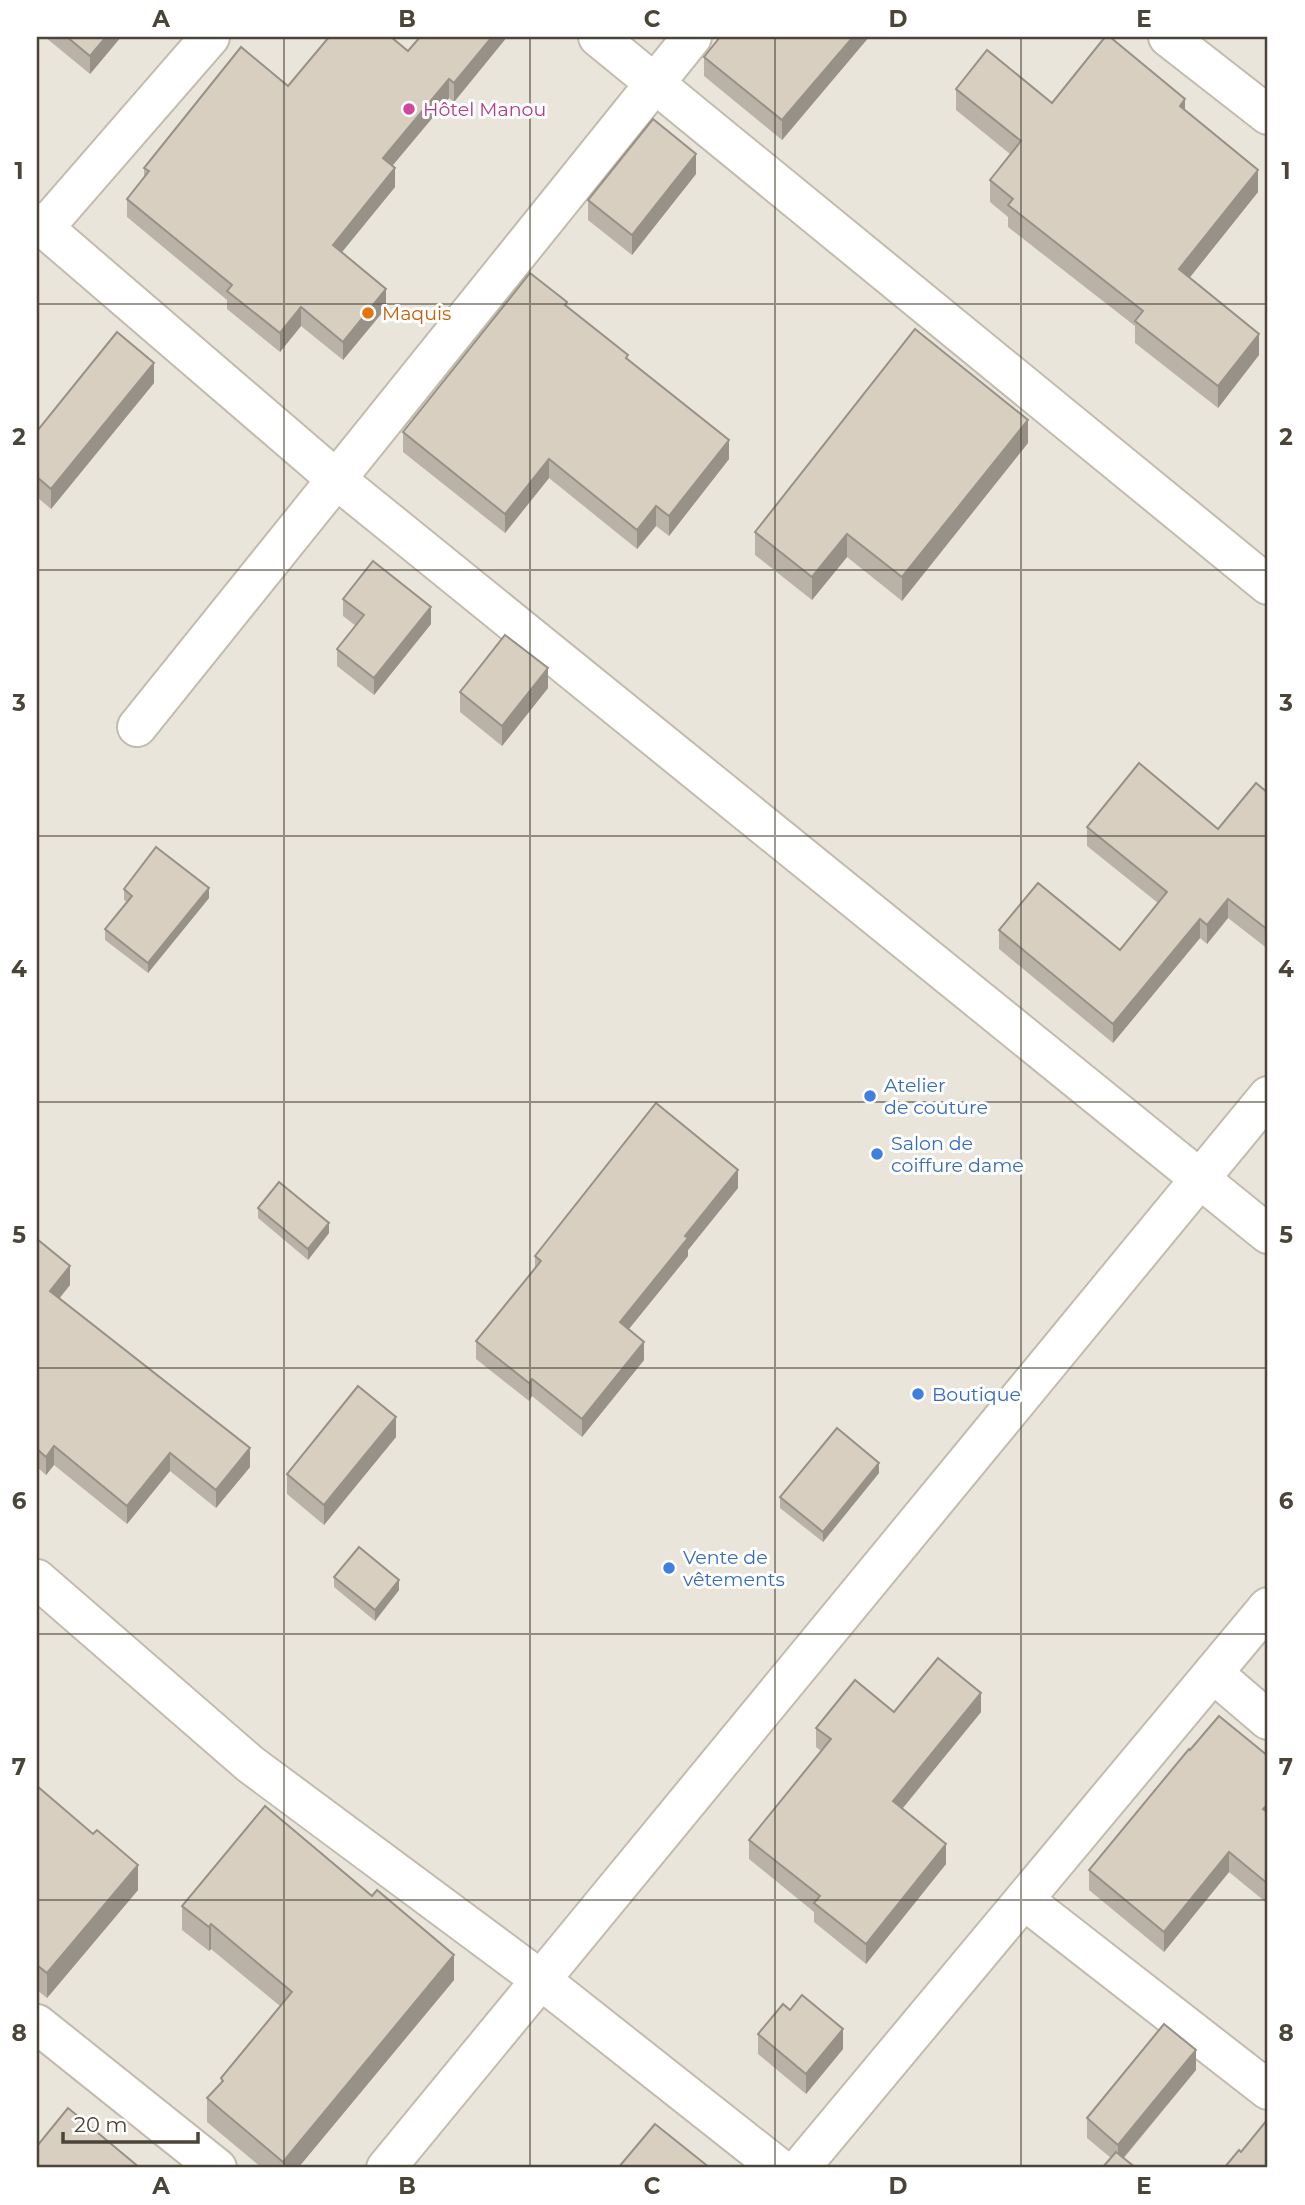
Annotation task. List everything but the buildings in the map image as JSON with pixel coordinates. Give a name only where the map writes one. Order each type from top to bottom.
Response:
[{"type":"street","points":[[210,37],[41,225],[336,479],[1268,1234]]},
{"type":"street","points":[[598,37],[1268,585]]},
{"type":"street","points":[[137,727],[692,37]]},
{"type":"street","points":[[1178,40],[1268,115]]},
{"type":"street","points":[[386,2168],[1268,1096]]},
{"type":"street","points":[[37,1579],[250,1763],[541,1980],[779,2168]]},
{"type":"street","points":[[800,2168],[1268,1607]]},
{"type":"street","points":[[1213,1673],[1268,1720]]},
{"type":"street","points":[[1024,1900],[1268,2090]]},
{"type":"street","points":[[37,2024],[216,2168]]},
{"type":"shaded area","points":[[37,37],[1268,37],[1268,2168],[37,2168]]},
{"type":"place","name":"Hôtel Manou","points":[[409,109]]},
{"type":"place","name":"Maquis","points":[[368,313]]},
{"type":"place","name":"Atelier de couture","points":[[870,1096]]},
{"type":"place","name":"Salon de coiffure dame","points":[[877,1154]]},
{"type":"place","name":"Boutique","points":[[918,1394]]},
{"type":"place","name":"Vente de vêtements","points":[[669,1568]]}]
